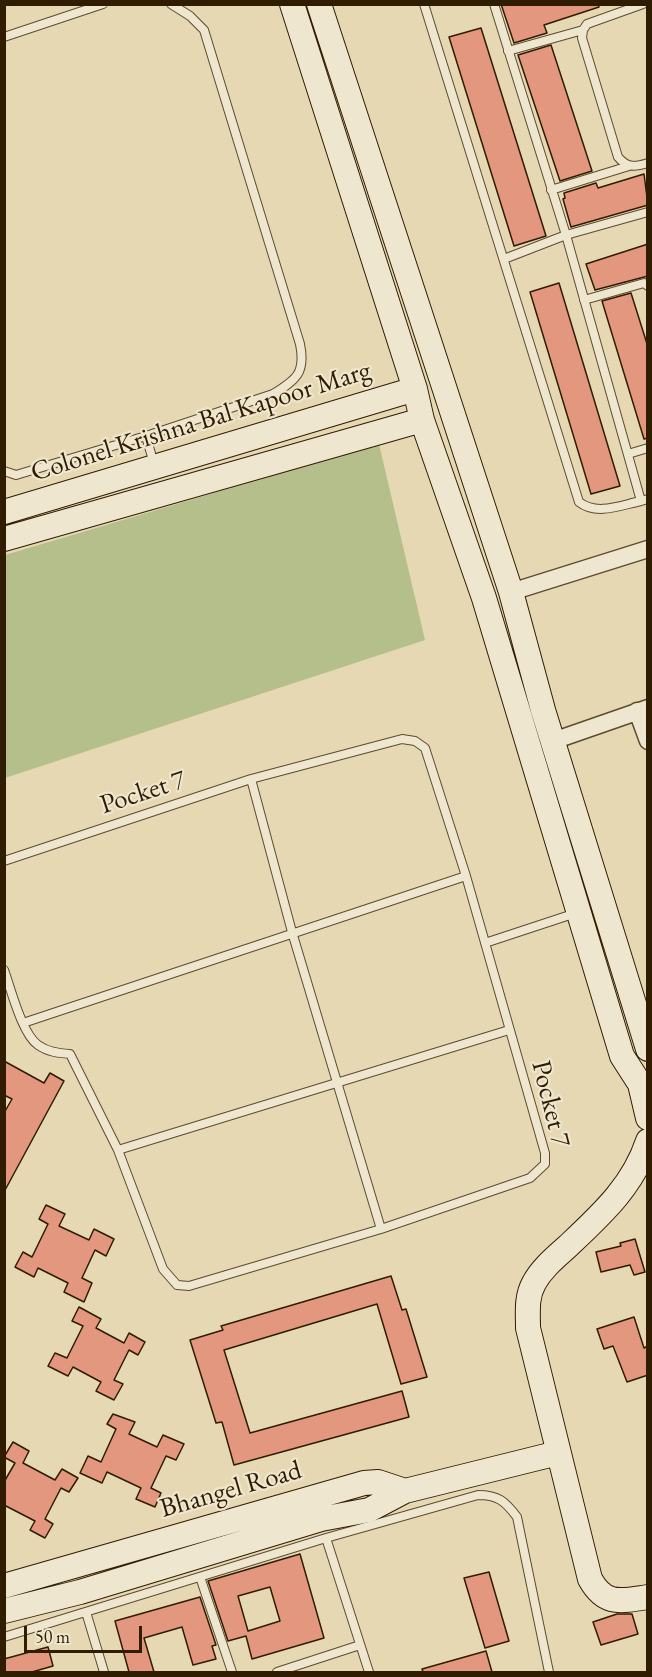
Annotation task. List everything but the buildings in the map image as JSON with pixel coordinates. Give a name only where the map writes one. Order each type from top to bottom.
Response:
[{"type":"street","points":[[292,4],[415,389],[422,420],[471,561],[622,1056],[644,1073],[648,1118]]},
{"type":"street","points":[[319,4],[511,592],[543,711],[648,1049]]},
{"type":"street","name":"Colonel Krishna Bal Kapoor Marg","points":[[4,512],[415,389]]},
{"type":"street","points":[[4,539],[422,420]]},
{"type":"street","points":[[511,592],[648,549]]},
{"type":"street","points":[[471,561],[497,550]]},
{"type":"street","points":[[553,741],[643,710],[648,741]]},
{"type":"street","points":[[518,716],[543,711]]},
{"type":"street","points":[[645,1154],[625,1189],[608,1209],[544,1269],[533,1284],[528,1301],[528,1328],[590,1579],[602,1597],[612,1600],[648,1597]]},
{"type":"street","name":"Bhangel Road","points":[[4,1611],[83,1601],[321,1518],[364,1483],[378,1482],[405,1491],[558,1453]]},
{"type":"street","name":"Bhangel Road","points":[[4,1586],[74,1566],[321,1518]]},
{"type":"street","points":[[74,1566],[83,1601]]},
{"type":"lane","points":[[4,38],[103,4]]},
{"type":"lane","points":[[4,471],[16,475],[146,436],[273,394],[288,385],[299,374],[303,363],[300,344],[204,30],[190,16],[171,4]]},
{"type":"lane","points":[[424,4],[579,502],[587,509],[596,511],[644,500],[628,454],[566,235],[494,4]]},
{"type":"lane","points":[[630,166],[618,157],[583,45],[583,30],[587,24],[622,8],[643,4]]},
{"type":"lane","points":[[508,51],[583,30]]},
{"type":"lane","points":[[551,190],[630,166],[648,163]]},
{"type":"lane","points":[[504,259],[566,235],[648,212]]},
{"type":"lane","points":[[584,300],[646,284]]},
{"type":"lane","points":[[146,436],[155,468]]},
{"type":"lane","points":[[628,454],[648,448]]},
{"type":"lane","name":"Pocket 7","points":[[4,861],[251,779],[402,739],[415,741],[425,748],[466,876],[545,1153],[545,1164],[530,1178],[381,1228],[189,1286],[177,1285],[163,1269],[118,1150],[70,1054],[50,1052],[35,1044],[23,1023],[4,970]]},
{"type":"lane","points":[[251,779],[292,932],[381,1228]]},
{"type":"lane","points":[[23,1023],[466,876]]},
{"type":"lane","points":[[485,943],[579,912]]},
{"type":"lane","points":[[118,1150],[336,1081],[509,1030]]},
{"type":"lane","points":[[4,1637],[83,1601],[200,1577],[321,1518],[478,1494],[492,1495],[505,1502],[516,1517],[549,1672]]},
{"type":"lane","points":[[321,1518],[369,1672]]},
{"type":"lane","points":[[200,1577],[232,1672]]},
{"type":"lane","points":[[83,1601],[104,1672]]},
{"type":"lane","points":[[277,1672],[360,1645]]},
{"type":"green space","points":[[379,444],[425,640],[5,778],[5,555]]}]
